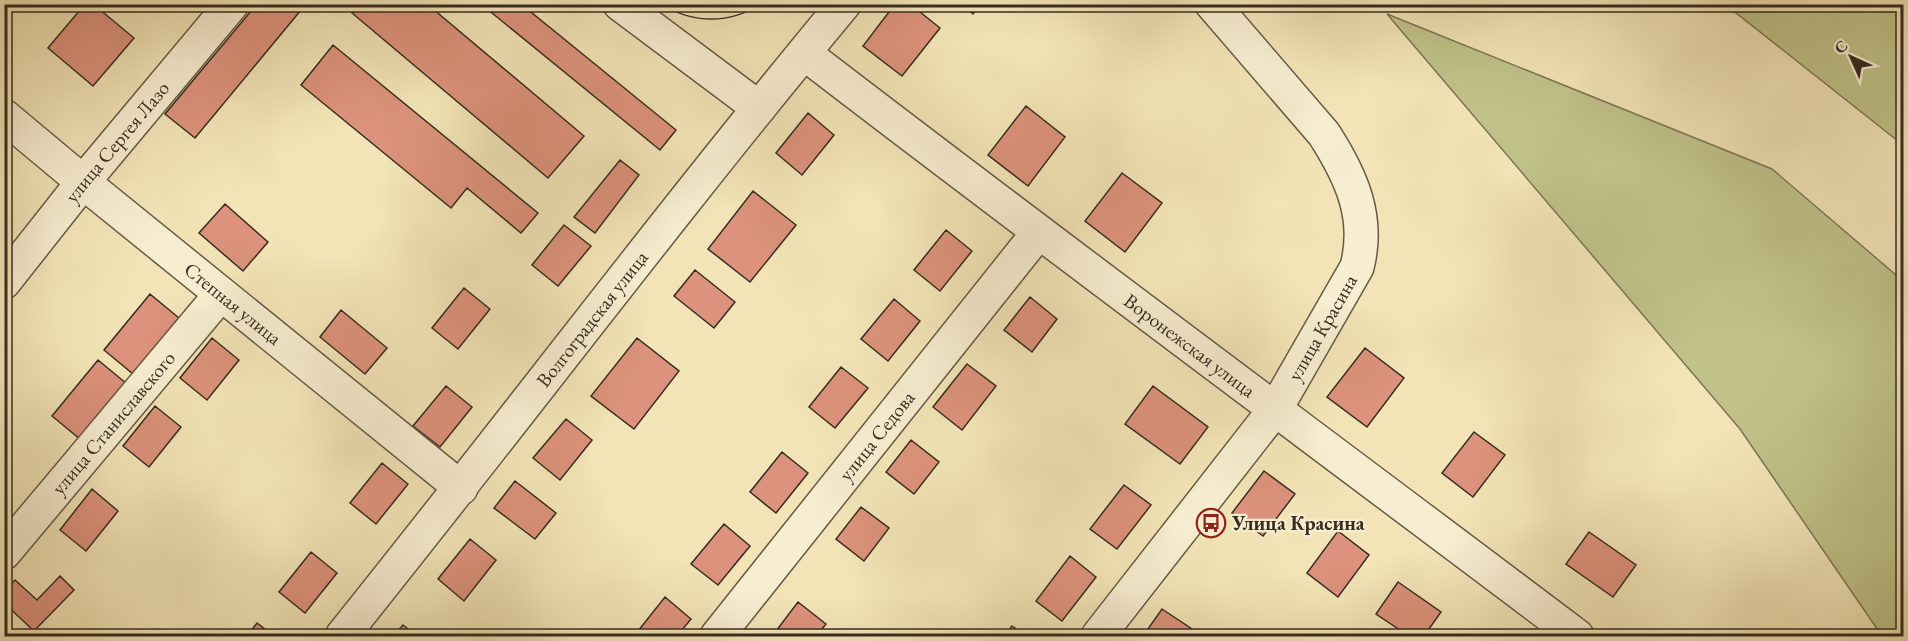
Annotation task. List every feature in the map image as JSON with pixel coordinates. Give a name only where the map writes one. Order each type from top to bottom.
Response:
[{"type":"street","name":"улица Сергея Лазо","points":[[4,282],[83,182],[232,4]]},
{"type":"street","points":[[620,4],[759,108]]},
{"type":"street","name":"Волгоградская улица","points":[[342,636],[759,108],[844,4]]},
{"type":"street","name":"улица Красина","points":[[1098,636],[1276,408],[1357,267],[1362,249],[1359,209],[1350,179],[1324,134],[1212,4]]},
{"type":"street","name":"Воронежская улица","points":[[804,53],[1038,233],[1276,408],[1577,636]]},
{"type":"street","name":"Степная улица","points":[[4,116],[461,488]]},
{"type":"street","name":"улица Седова","points":[[717,636],[1038,233]]},
{"type":"street","name":"улица Станиславского","points":[[4,553],[221,294]]},
{"type":"green space","points":[[1726,5],[1903,5],[1903,145]]},
{"type":"green space","points":[[1387,14],[1772,169],[1903,281],[1903,636],[1882,636],[1740,429]]},
{"type":"building","points":[[85,4],[93,4],[134,38],[93,86],[48,48]]},
{"type":"building","points":[[257,4],[306,4],[195,138],[165,114]]},
{"type":"building","points":[[359,4],[427,4],[584,136],[548,178],[352,13]]},
{"type":"building","points":[[481,4],[521,4],[676,130],[660,150]]},
{"type":"building","points":[[895,4],[910,4],[940,28],[902,76],[863,46]]},
{"type":"building","points":[[961,4],[980,4],[973,14]]},
{"type":"building","points":[[333,45],[538,213],[521,233],[467,188],[451,208],[301,85]]},
{"type":"building","points":[[1026,106],[1065,137],[1028,186],[988,155]]},
{"type":"building","points":[[808,113],[834,135],[802,175],[776,153]]},
{"type":"building","points":[[620,160],[639,175],[595,233],[574,217]]},
{"type":"building","points":[[1122,173],[1162,203],[1125,252],[1085,221]]},
{"type":"building","points":[[4,186],[12,192],[4,202]]},
{"type":"building","points":[[753,191],[796,225],[750,282],[708,249]]},
{"type":"building","points":[[225,204],[268,242],[243,271],[199,233]]},
{"type":"building","points":[[564,225],[591,246],[558,286],[532,265]]},
{"type":"building","points":[[946,230],[972,251],[940,291],[914,270]]},
{"type":"building","points":[[695,270],[735,302],[714,328],[674,296]]},
{"type":"building","points":[[464,288],[490,309],[458,349],[432,328]]},
{"type":"building","points":[[150,294],[179,318],[133,374],[104,350]]},
{"type":"building","points":[[1030,297],[1057,319],[1032,352],[1004,330]]},
{"type":"building","points":[[894,299],[920,321],[888,361],[861,339]]},
{"type":"building","points":[[341,310],[387,348],[365,374],[320,337]]},
{"type":"building","points":[[212,338],[239,360],[207,400],[180,378]]},
{"type":"building","points":[[637,338],[679,371],[634,429],[591,396]]},
{"type":"building","points":[[1365,348],[1404,378],[1367,427],[1327,397]]},
{"type":"building","points":[[98,360],[127,384],[81,440],[52,416]]},
{"type":"building","points":[[967,364],[996,386],[962,430],[933,407]]},
{"type":"building","points":[[841,367],[868,388],[835,428],[809,407]]},
{"type":"building","points":[[446,386],[472,407],[440,447],[413,426]]},
{"type":"building","points":[[1153,386],[1208,427],[1180,464],[1125,424]]},
{"type":"building","points":[[155,406],[181,427],[149,467],[123,446]]},
{"type":"building","points":[[566,419],[592,440],[560,480],[533,458]]},
{"type":"building","points":[[1474,432],[1505,455],[1473,497],[1442,473]]},
{"type":"building","points":[[911,440],[939,462],[914,494],[886,472]]},
{"type":"building","points":[[782,452],[808,473],[776,513],[750,492]]},
{"type":"building","points":[[382,463],[408,484],[376,524],[350,503]]},
{"type":"building","points":[[1264,471],[1295,494],[1263,536],[1232,513]]},
{"type":"building","points":[[515,481],[556,513],[535,539],[494,508]]},
{"type":"building","points":[[1124,485],[1151,505],[1117,549],[1090,529]]},
{"type":"building","points":[[92,489],[118,511],[86,551],[60,530]]},
{"type":"building","points":[[861,507],[889,528],[864,561],[836,539]]},
{"type":"building","points":[[724,524],[750,546],[718,585],[691,564]]},
{"type":"building","points":[[1338,531],[1369,555],[1338,597],[1307,573]]},
{"type":"building","points":[[1589,532],[1636,565],[1613,597],[1566,564]]},
{"type":"building","points":[[470,539],[496,560],[464,601],[438,579]]},
{"type":"building","points":[[311,552],[337,573],[305,613],[279,592]]},
{"type":"building","points":[[1070,556],[1096,577],[1062,621],[1036,601]]},
{"type":"building","points":[[60,576],[74,590],[34,631],[4,603],[4,591],[15,580],[37,600]]},
{"type":"building","points":[[1398,582],[1441,612],[1424,636],[1409,636],[1376,614]]},
{"type":"building","points":[[665,597],[691,619],[677,636],[634,636]]},
{"type":"building","points":[[798,602],[826,624],[816,636],[773,635]]},
{"type":"building","points":[[1162,609],[1192,629],[1187,636],[1143,636]]},
{"type":"building","points":[[257,623],[274,636],[247,636]]},
{"type":"building","points":[[403,625],[417,636],[393,636]]},
{"type":"building","points":[[1012,626],[1026,636],[1004,636]]},
{"type":"tram line","points":[[662,4],[686,15],[711,19],[737,15],[760,4]]},
{"type":"place","name":"Улица Красина","points":[[1211,523]]}]
